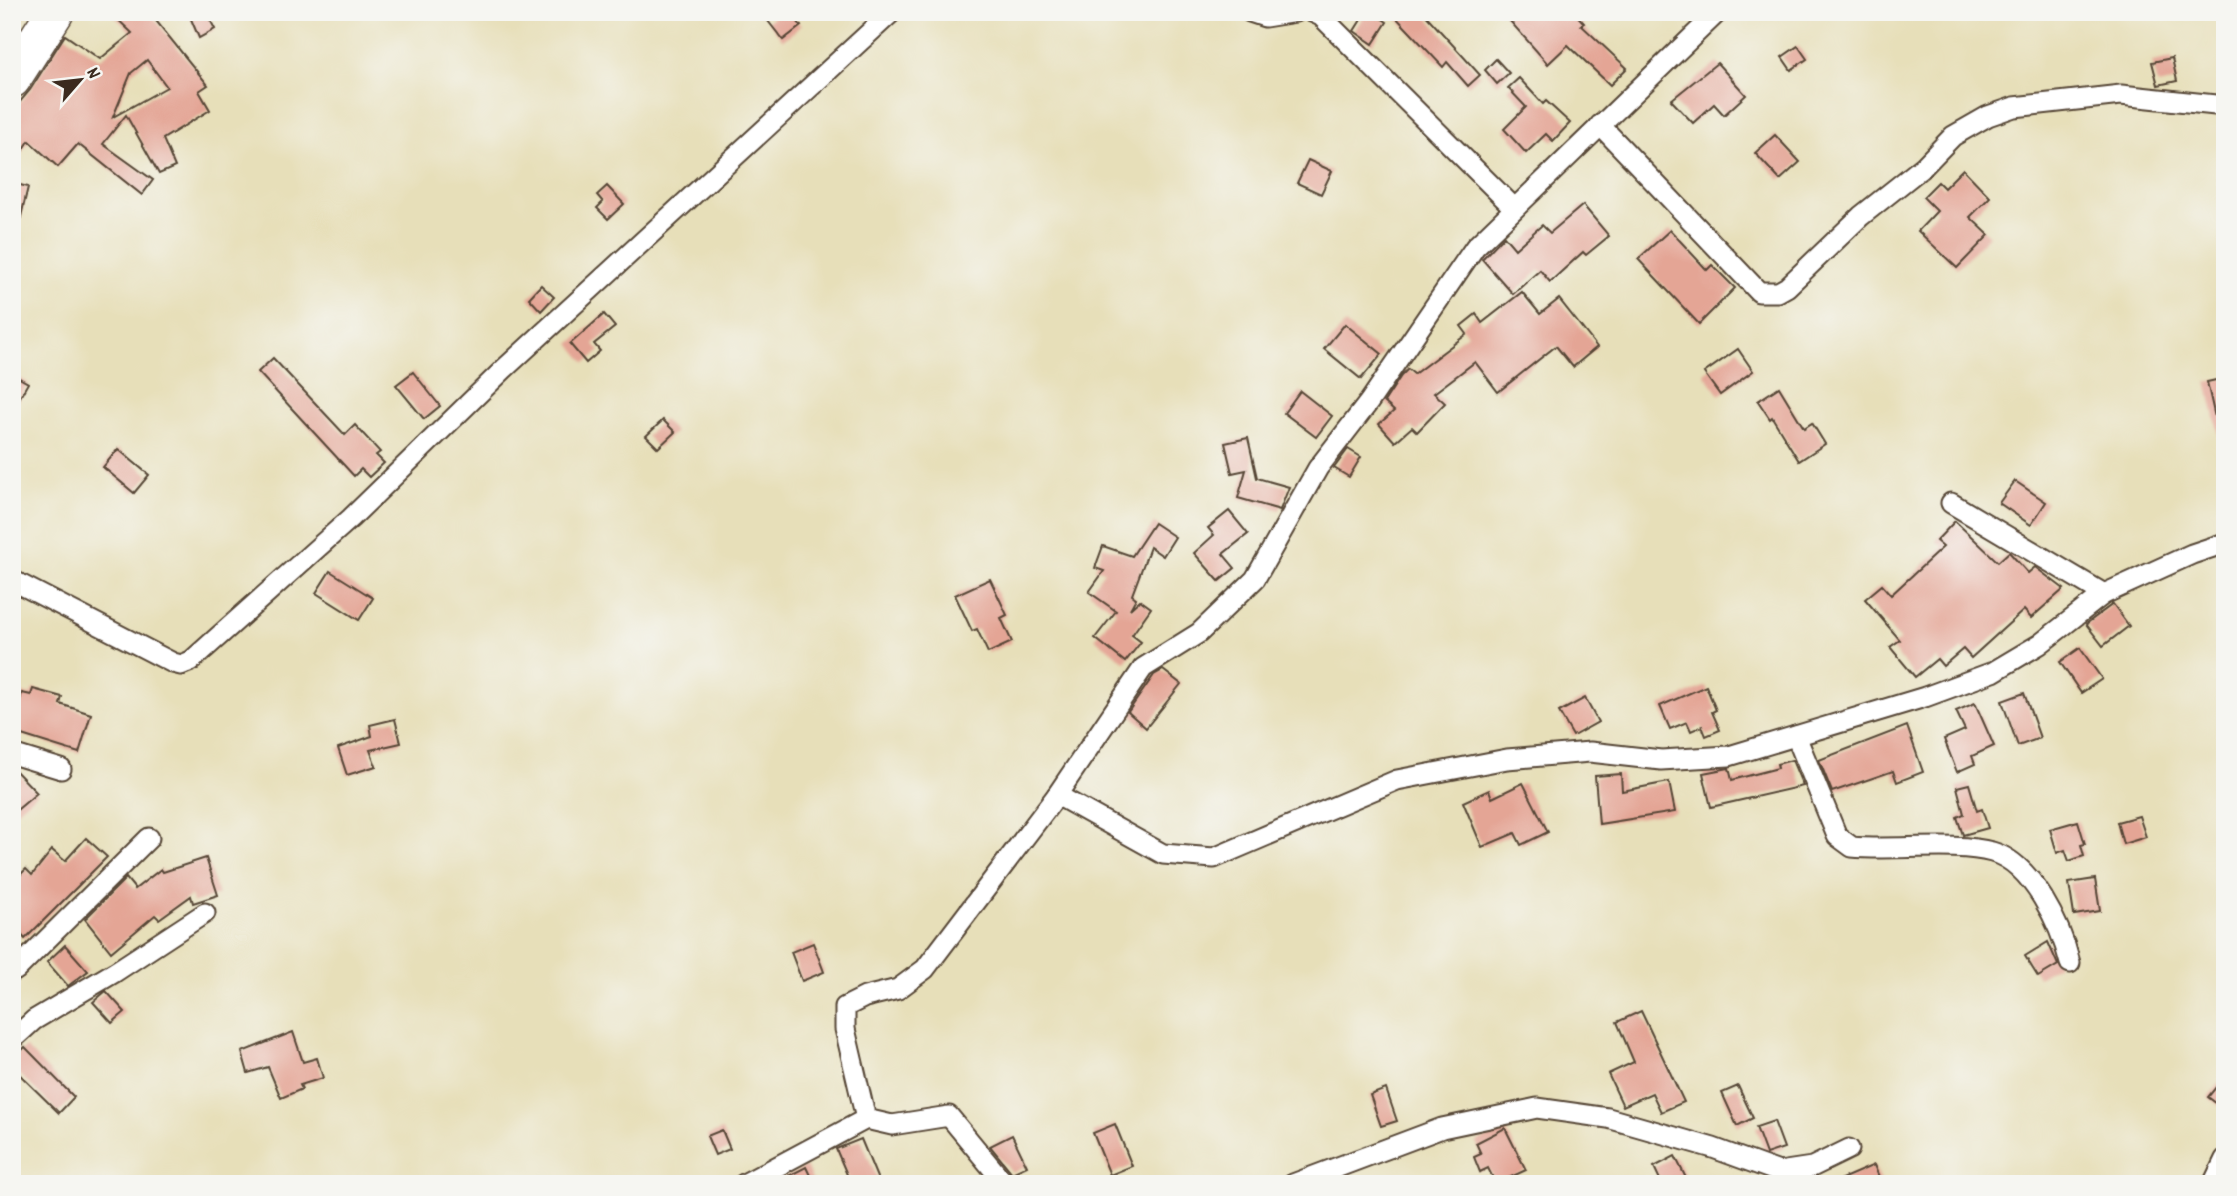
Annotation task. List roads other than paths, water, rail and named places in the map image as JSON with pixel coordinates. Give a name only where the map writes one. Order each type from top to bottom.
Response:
[{"type":"highway","points":[[12,79],[55,12]]},
{"type":"street","points":[[12,580],[173,663],[181,665],[191,661],[351,518],[504,369],[892,12]]},
{"type":"street","points":[[1250,12],[1265,17],[1296,12]]},
{"type":"street","points":[[1312,12],[1321,16],[1514,208]]},
{"type":"street","points":[[866,1119],[845,1029],[845,1007],[865,997],[898,989],[925,969],[1057,795],[1143,668],[1199,633],[1255,579],[1318,468],[1369,402],[1475,247],[1718,12]]},
{"type":"street","points":[[1600,125],[1759,292],[1771,293],[1787,287],[1861,216],[1924,166],[1953,136],[1988,116],[2014,107],[2121,95],[2225,106]]},
{"type":"street","points":[[1951,503],[2104,594]]},
{"type":"street","points":[[1057,795],[1163,854],[1214,858],[1397,780],[1507,759],[1590,752],[1661,760],[1729,756],[1925,697],[1993,672],[2040,644],[2104,594],[2225,542]]},
{"type":"street","points":[[1796,736],[1837,836],[1852,847],[1978,849],[2002,855],[2025,874],[2044,900],[2065,944],[2070,962]]},
{"type":"street","points":[[12,754],[61,769]]},
{"type":"street","points":[[13,970],[149,838]]},
{"type":"street","points":[[12,1040],[34,1020],[115,972],[205,913]]},
{"type":"street","points":[[1293,1184],[1442,1128],[1537,1108],[1608,1118],[1713,1148],[1779,1172],[1812,1167],[1849,1149]]},
{"type":"street","points":[[744,1184],[866,1119],[892,1125],[948,1116],[1004,1184]]},
{"type":"street","points":[[2214,1184],[2225,1159]]}]
